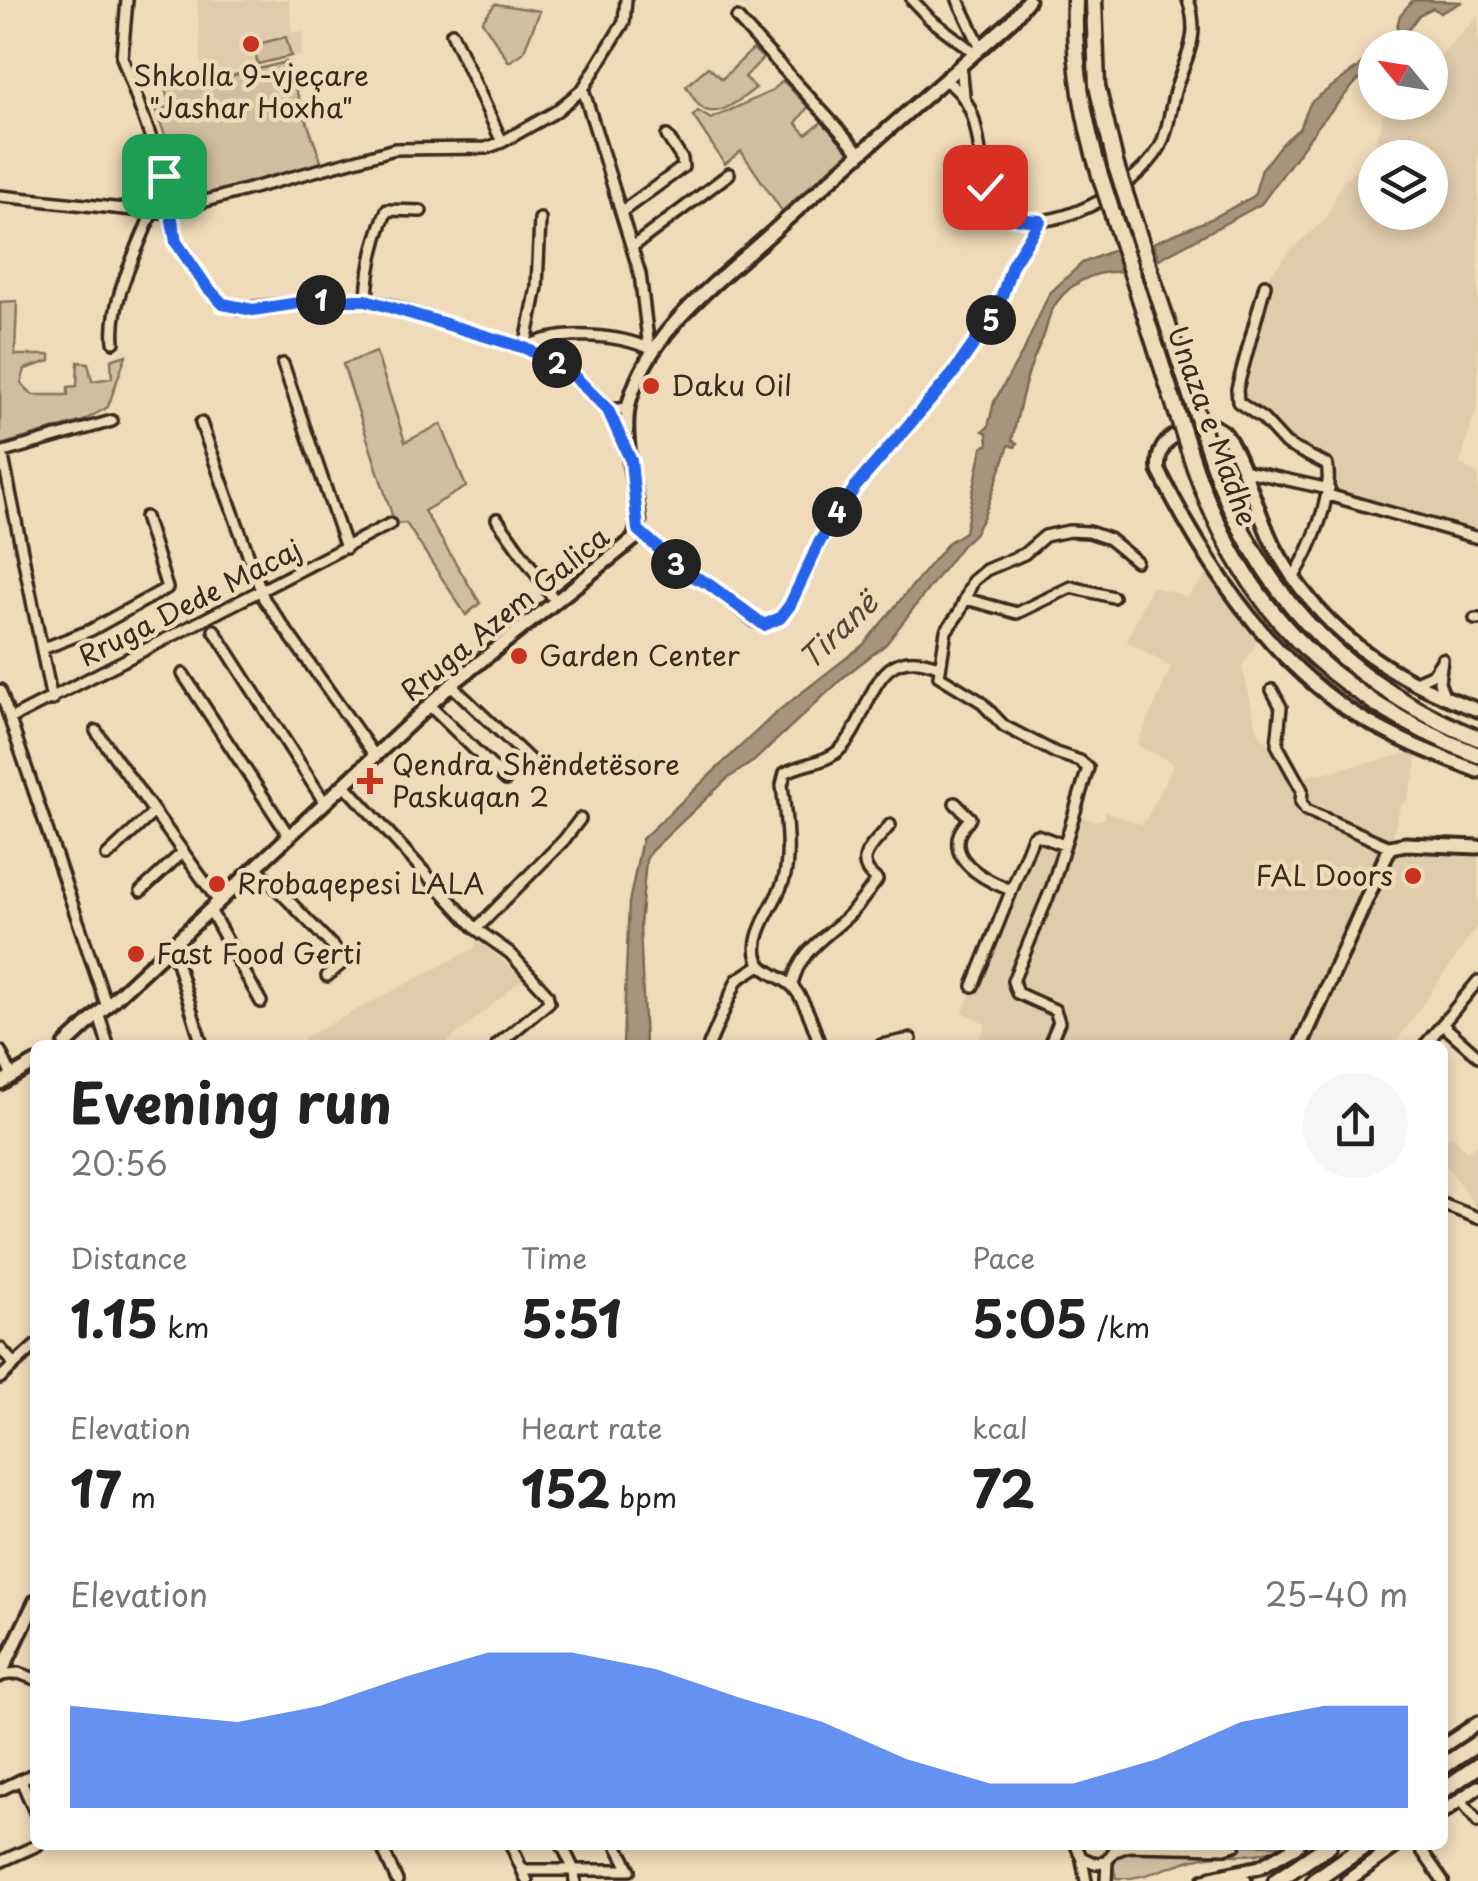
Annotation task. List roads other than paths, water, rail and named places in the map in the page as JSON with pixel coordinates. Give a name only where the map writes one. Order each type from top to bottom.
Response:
[{"type":"highway","name":"Unaza e Madhe","points":[[1075,0],[1080,82],[1100,175],[1190,450],[1234,556],[1260,596],[1322,665],[1369,702],[1424,733],[1478,755]]},
{"type":"highway","name":"Unaza e Madhe","points":[[1094,0],[1097,86],[1116,166],[1206,445],[1242,535],[1281,593],[1328,646],[1386,692],[1478,738]]},
{"type":"highway","points":[[1448,1763],[1478,1742]]},
{"type":"highway","points":[[1448,1787],[1478,1766]]},
{"type":"highway","points":[[1280,1878],[1321,1850]]},
{"type":"highway","points":[[1314,1881],[1359,1850]]},
{"type":"main road","name":"Rruga Azem Galica","points":[[71,1040],[451,685],[626,548],[638,530],[628,408],[652,350],[692,306],[1012,20],[1028,0]]},
{"type":"main road","points":[[1478,710],[1412,682],[1360,650],[1327,620],[1293,578],[1261,520],[1227,436],[1207,424],[1194,424],[1175,433],[1160,451],[1158,462],[1173,498],[1223,579],[1262,632],[1317,686],[1353,712],[1403,741],[1478,771]]},
{"type":"main road","points":[[1303,1040],[1390,847],[1478,846]]},
{"type":"main road","points":[[6,1080],[30,1066]]},
{"type":"main road","points":[[0,1675],[30,1612]]},
{"type":"main road","points":[[1448,1743],[1478,1723]]},
{"type":"main road","points":[[1448,1809],[1478,1788]]},
{"type":"main road","points":[[1208,1879],[1260,1866],[1289,1850]]},
{"type":"main road","points":[[1347,1881],[1391,1850]]},
{"type":"main road","points":[[1208,1879],[1245,1881]]},
{"type":"street","points":[[128,0],[122,57],[164,176],[173,235],[183,254],[223,304],[253,310],[318,300],[366,300],[525,348],[568,370],[608,410],[631,461]]},
{"type":"street","points":[[0,196],[170,212],[395,149],[486,148],[555,112],[583,89],[624,22],[626,0]]},
{"type":"street","points":[[912,0],[930,19],[978,50]]},
{"type":"street","points":[[958,0],[978,50]]},
{"type":"street","points":[[961,65],[962,91],[980,143],[990,202],[1005,216],[1040,221],[1070,216],[1140,172],[1160,146],[1193,32],[1188,0]]},
{"type":"street","points":[[738,18],[860,153]]},
{"type":"street","points":[[452,33],[502,142]]},
{"type":"street","points":[[942,82],[964,100],[970,112]]},
{"type":"street","points":[[583,89],[640,274],[652,350]]},
{"type":"street","points":[[622,212],[683,167],[667,136]]},
{"type":"street","points":[[632,247],[729,174]]},
{"type":"street","points":[[366,300],[368,271],[386,210],[420,210]]},
{"type":"street","points":[[114,342],[112,328],[118,301],[152,212]]},
{"type":"street","points":[[525,348],[538,288],[540,219]]},
{"type":"street","points":[[638,530],[686,573],[707,583],[764,625],[780,618],[820,541],[856,486],[952,375],[997,311],[1012,265],[1040,221]]},
{"type":"street","points":[[1265,285],[1236,389],[1238,402],[1263,419],[1286,444],[1328,465],[1329,492],[1293,578]]},
{"type":"street","points":[[525,348],[546,339],[600,336],[629,340],[652,350]]},
{"type":"street","points":[[283,364],[346,548]]},
{"type":"street","points":[[608,410],[628,408]]},
{"type":"street","points":[[52,700],[1,453],[112,420]]},
{"type":"street","points":[[201,422],[260,591],[375,756]]},
{"type":"street","points":[[1242,470],[1478,538]]},
{"type":"street","points":[[42,648],[92,630],[167,588],[145,517]]},
{"type":"street","points":[[497,518],[556,602]]},
{"type":"street","name":"Rruga Dede Macaj","points":[[10,719],[390,524]]},
{"type":"street","points":[[1051,1040],[1058,1022],[1055,1010],[1018,992],[1013,982],[1052,888],[1088,768],[1004,726],[980,702],[939,676],[946,631],[973,581],[986,570],[1024,554],[1045,536],[1090,532],[1108,539],[1136,562]]},
{"type":"street","points":[[966,599],[1017,613],[1062,589],[1113,597]]},
{"type":"street","points":[[214,630],[325,803]]},
{"type":"street","points":[[760,965],[756,940],[778,898],[786,872],[782,785],[786,772],[825,758],[847,740],[877,681],[897,665],[913,660],[940,667]]},
{"type":"street","points":[[1412,682],[1432,674],[1442,660],[1439,682],[1446,698]]},
{"type":"street","points":[[183,674],[290,836]]},
{"type":"street","points":[[451,685],[530,761]]},
{"type":"street","points":[[0,690],[103,1011],[107,1040]]},
{"type":"street","points":[[1272,690],[1281,706],[1277,745],[1302,790],[1301,802],[1306,810],[1390,847]]},
{"type":"street","points":[[429,705],[506,780]]},
{"type":"street","points":[[96,731],[183,852],[261,1002]]},
{"type":"street","points":[[345,784],[476,929],[510,953],[549,998],[503,1040]]},
{"type":"street","points":[[955,803],[970,818],[957,843],[964,859],[986,879],[1011,890]]},
{"type":"street","points":[[106,856],[154,812]]},
{"type":"street","points":[[476,929],[564,840],[580,818]]},
{"type":"street","points":[[792,984],[794,972],[814,943],[853,911],[877,880],[863,864],[890,825]]},
{"type":"street","points":[[973,986],[1034,837],[1064,846]]},
{"type":"street","points":[[141,892],[183,852]]},
{"type":"street","points":[[256,867],[346,960],[327,976]]},
{"type":"street","points":[[172,946],[200,1040]]},
{"type":"street","points":[[760,965],[792,984],[808,1010],[818,1040]]},
{"type":"street","points":[[711,1040],[736,980],[760,965]]},
{"type":"street","points":[[1430,1040],[1478,981]]},
{"type":"street","points":[[1443,1025],[1478,1056]]},
{"type":"street","points":[[906,1040],[911,1039]]},
{"type":"street","points":[[0,1050],[6,1080]]},
{"type":"street","points":[[1448,1206],[1478,1218]]},
{"type":"street","points":[[0,1348],[14,1364]]},
{"type":"street","points":[[0,1378],[30,1350]]},
{"type":"street","points":[[0,1675],[19,1673],[30,1677]]},
{"type":"street","points":[[0,1790],[30,1775]]},
{"type":"street","points":[[21,1780],[30,1801]]},
{"type":"street","points":[[1462,1800],[1478,1822]]},
{"type":"street","points":[[0,1862],[30,1849]]},
{"type":"street","points":[[383,1850],[397,1881]]},
{"type":"street","points":[[513,1850],[525,1876],[630,1870],[620,1850]]},
{"type":"street","points":[[564,1850],[575,1875]]},
{"type":"street","points":[[1078,1850],[1086,1881]]},
{"type":"street","points":[[1106,1881],[1107,1861],[1115,1850]]},
{"type":"street","points":[[1421,1850],[1443,1881]]},
{"type":"street","points":[[1081,1857],[1091,1864],[1107,1861]]},
{"type":"place","name":"Shkolla 9-vjeçare \"Jashar Hoxha\"","points":[[251,44]]},
{"type":"place","name":"Daku Oil","points":[[651,386]]},
{"type":"place","name":"Garden Center","points":[[519,656]]},
{"type":"place","name":"Qendra Shëndetësore Paskuqan 2","points":[[370,781]]},
{"type":"place","name":"FAL Doors","points":[[1413,876]]},
{"type":"place","name":"Rrobaqepesi LALA","points":[[217,884]]},
{"type":"place","name":"Fast Food Gerti","points":[[136,954]]},
{"type":"water label","name":"Tiranë","points":[[839,631]]}]
